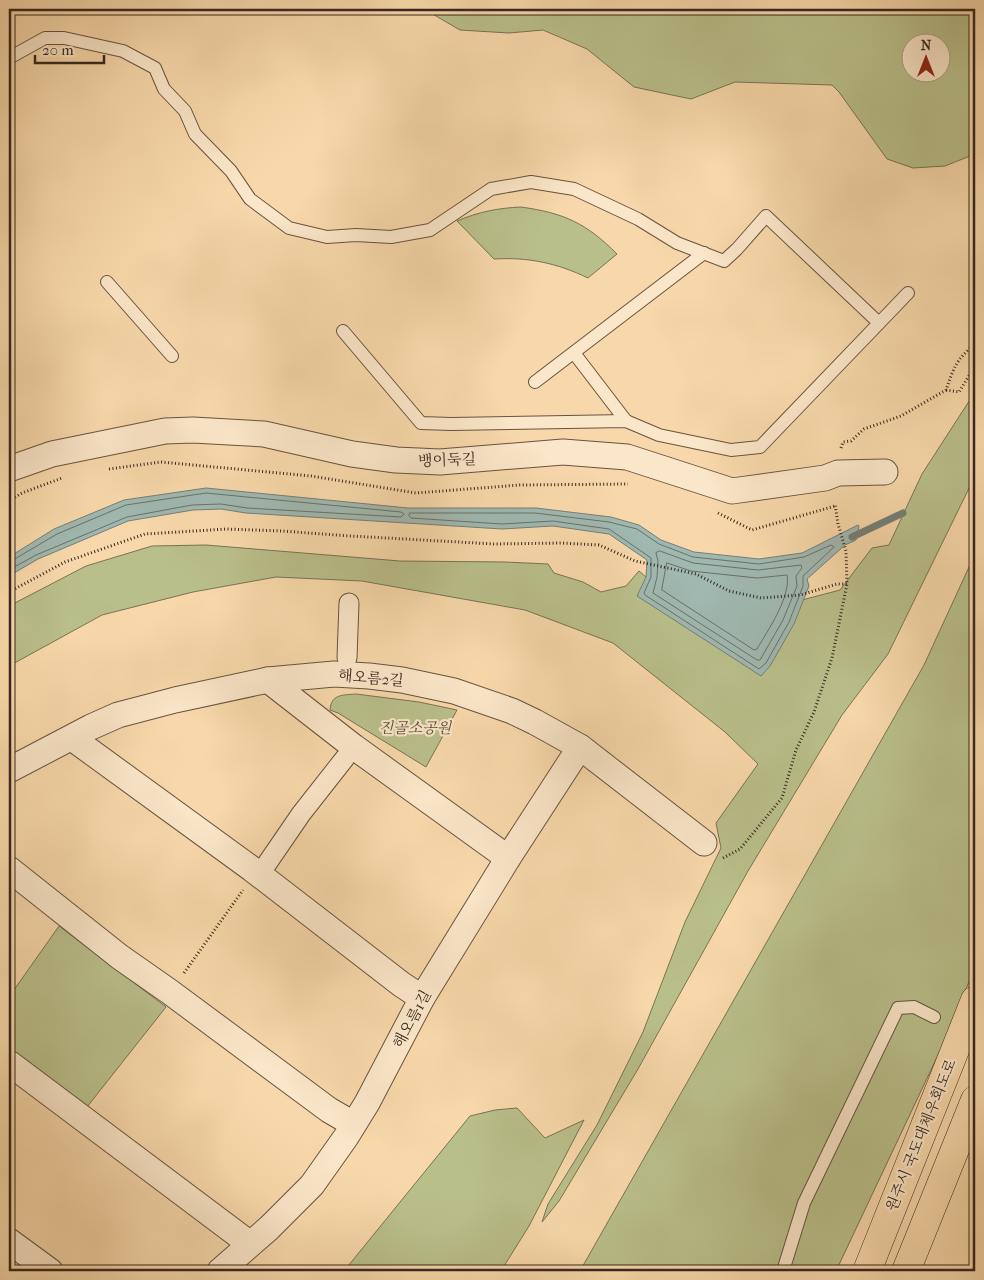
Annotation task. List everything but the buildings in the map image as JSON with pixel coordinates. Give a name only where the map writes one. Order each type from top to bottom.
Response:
[{"type":"highway","name":"원주시 국도대체우회도로","points":[[867,1271],[975,1000]]},
{"type":"highway","points":[[906,1271],[975,1100]]},
{"type":"street","name":"뱅이둑길","points":[[9,468],[52,454],[165,431],[193,430],[264,434],[352,454],[396,460],[440,462],[563,452],[627,457],[732,491],[825,478],[838,473],[885,472]]},
{"type":"street","points":[[347,658],[349,603]]},
{"type":"street","name":"해오름2길","points":[[9,770],[118,715],[203,693],[268,680],[320,675],[334,674],[386,678],[454,690],[512,711],[580,748],[704,843]]},
{"type":"street","points":[[311,714],[311,696],[320,675]]},
{"type":"street","points":[[268,680],[354,747],[508,858]]},
{"type":"street","points":[[72,738],[252,869],[401,984],[422,998]]},
{"type":"street","name":"해오름1길","points":[[220,1271],[269,1228],[312,1185],[367,1103],[422,998],[508,858],[580,748]]},
{"type":"street","points":[[264,868],[301,814],[345,758]]},
{"type":"street","points":[[9,869],[120,957],[329,1110],[353,1124]]},
{"type":"street","points":[[9,1063],[250,1244]]},
{"type":"street","points":[[9,1241],[50,1271]]},
{"type":"lane","points":[[9,58],[45,38],[64,38],[123,52],[155,68],[164,88],[185,111],[196,134],[230,172],[250,199],[289,228],[327,237],[356,234],[391,237],[430,230],[491,189],[531,182],[574,189],[638,219],[677,242],[724,260],[737,249],[766,216],[879,323]]},
{"type":"lane","points":[[535,382],[704,253]]},
{"type":"lane","points":[[107,282],[172,356]]},
{"type":"lane","points":[[343,331],[421,423],[626,421],[659,435],[731,450],[760,447],[908,293]]},
{"type":"lane","points":[[574,353],[626,421]]},
{"type":"lane","points":[[783,1271],[804,1203],[898,1008],[914,1007],[934,1017]]},
{"type":"path","points":[[946,390],[954,366],[962,354],[975,344]]},
{"type":"path","points":[[838,455],[843,442],[851,440],[864,429],[900,416],[946,390],[959,392],[975,366]]},
{"type":"path","points":[[740,849],[782,798],[796,750],[814,712],[832,658],[847,584],[846,551],[838,524]]},
{"type":"path","points":[[9,592],[64,562],[145,534],[199,530],[282,531],[494,544],[561,543],[599,545],[640,562],[696,574],[729,591],[761,598],[800,595],[837,584],[847,584]]},
{"type":"path","points":[[183,975],[244,888]]},
{"type":"green space","points":[[424,9],[975,9],[975,154],[945,166],[913,168],[887,159],[832,85],[735,82],[691,99],[634,87],[587,49],[543,30],[509,33],[460,30]]},
{"type":"green space","points":[[521,207],[536,209],[574,221],[595,234],[617,254],[588,278],[565,268],[542,262],[519,259],[494,259],[457,221],[488,211]]},
{"type":"green space","points":[[975,392],[975,476],[888,654],[842,715],[748,871],[638,1069],[559,1201],[542,1222],[548,1204],[597,1125],[643,1032],[685,922],[721,848],[716,823],[758,764],[725,732],[613,643],[525,610],[362,581],[276,577],[193,592],[102,615],[9,666],[9,606],[86,566],[152,546],[206,545],[400,561],[548,564],[554,573],[583,582],[601,592],[626,586],[639,571],[646,577],[800,606],[802,600],[840,590],[872,548],[889,545],[922,474]]},
{"type":"green space","points":[[975,554],[975,967],[947,1036],[836,1271],[580,1271],[924,665]]},
{"type":"green space","name":"진골소공원","points":[[356,694],[419,702],[457,710],[426,767],[338,713],[330,710],[333,701],[338,696]]},
{"type":"green space","points":[[59,926],[166,1007],[87,1107],[9,1050],[9,997]]},
{"type":"green space","points":[[517,1108],[545,1138],[584,1120],[529,1226],[501,1271],[344,1271],[470,1116],[495,1110]]},
{"type":"water","points":[[206,488],[408,508],[536,508],[611,517],[639,525],[661,540],[694,552],[759,559],[802,553],[859,526],[856,540],[845,545],[807,579],[809,586],[794,624],[770,666],[761,676],[637,596],[646,577],[647,560],[609,534],[553,526],[502,529],[246,513],[221,509],[193,510],[128,521],[38,559],[9,576],[9,557],[54,529],[124,500]]},
{"type":"waterway","points":[[852,537],[903,513]]}]
